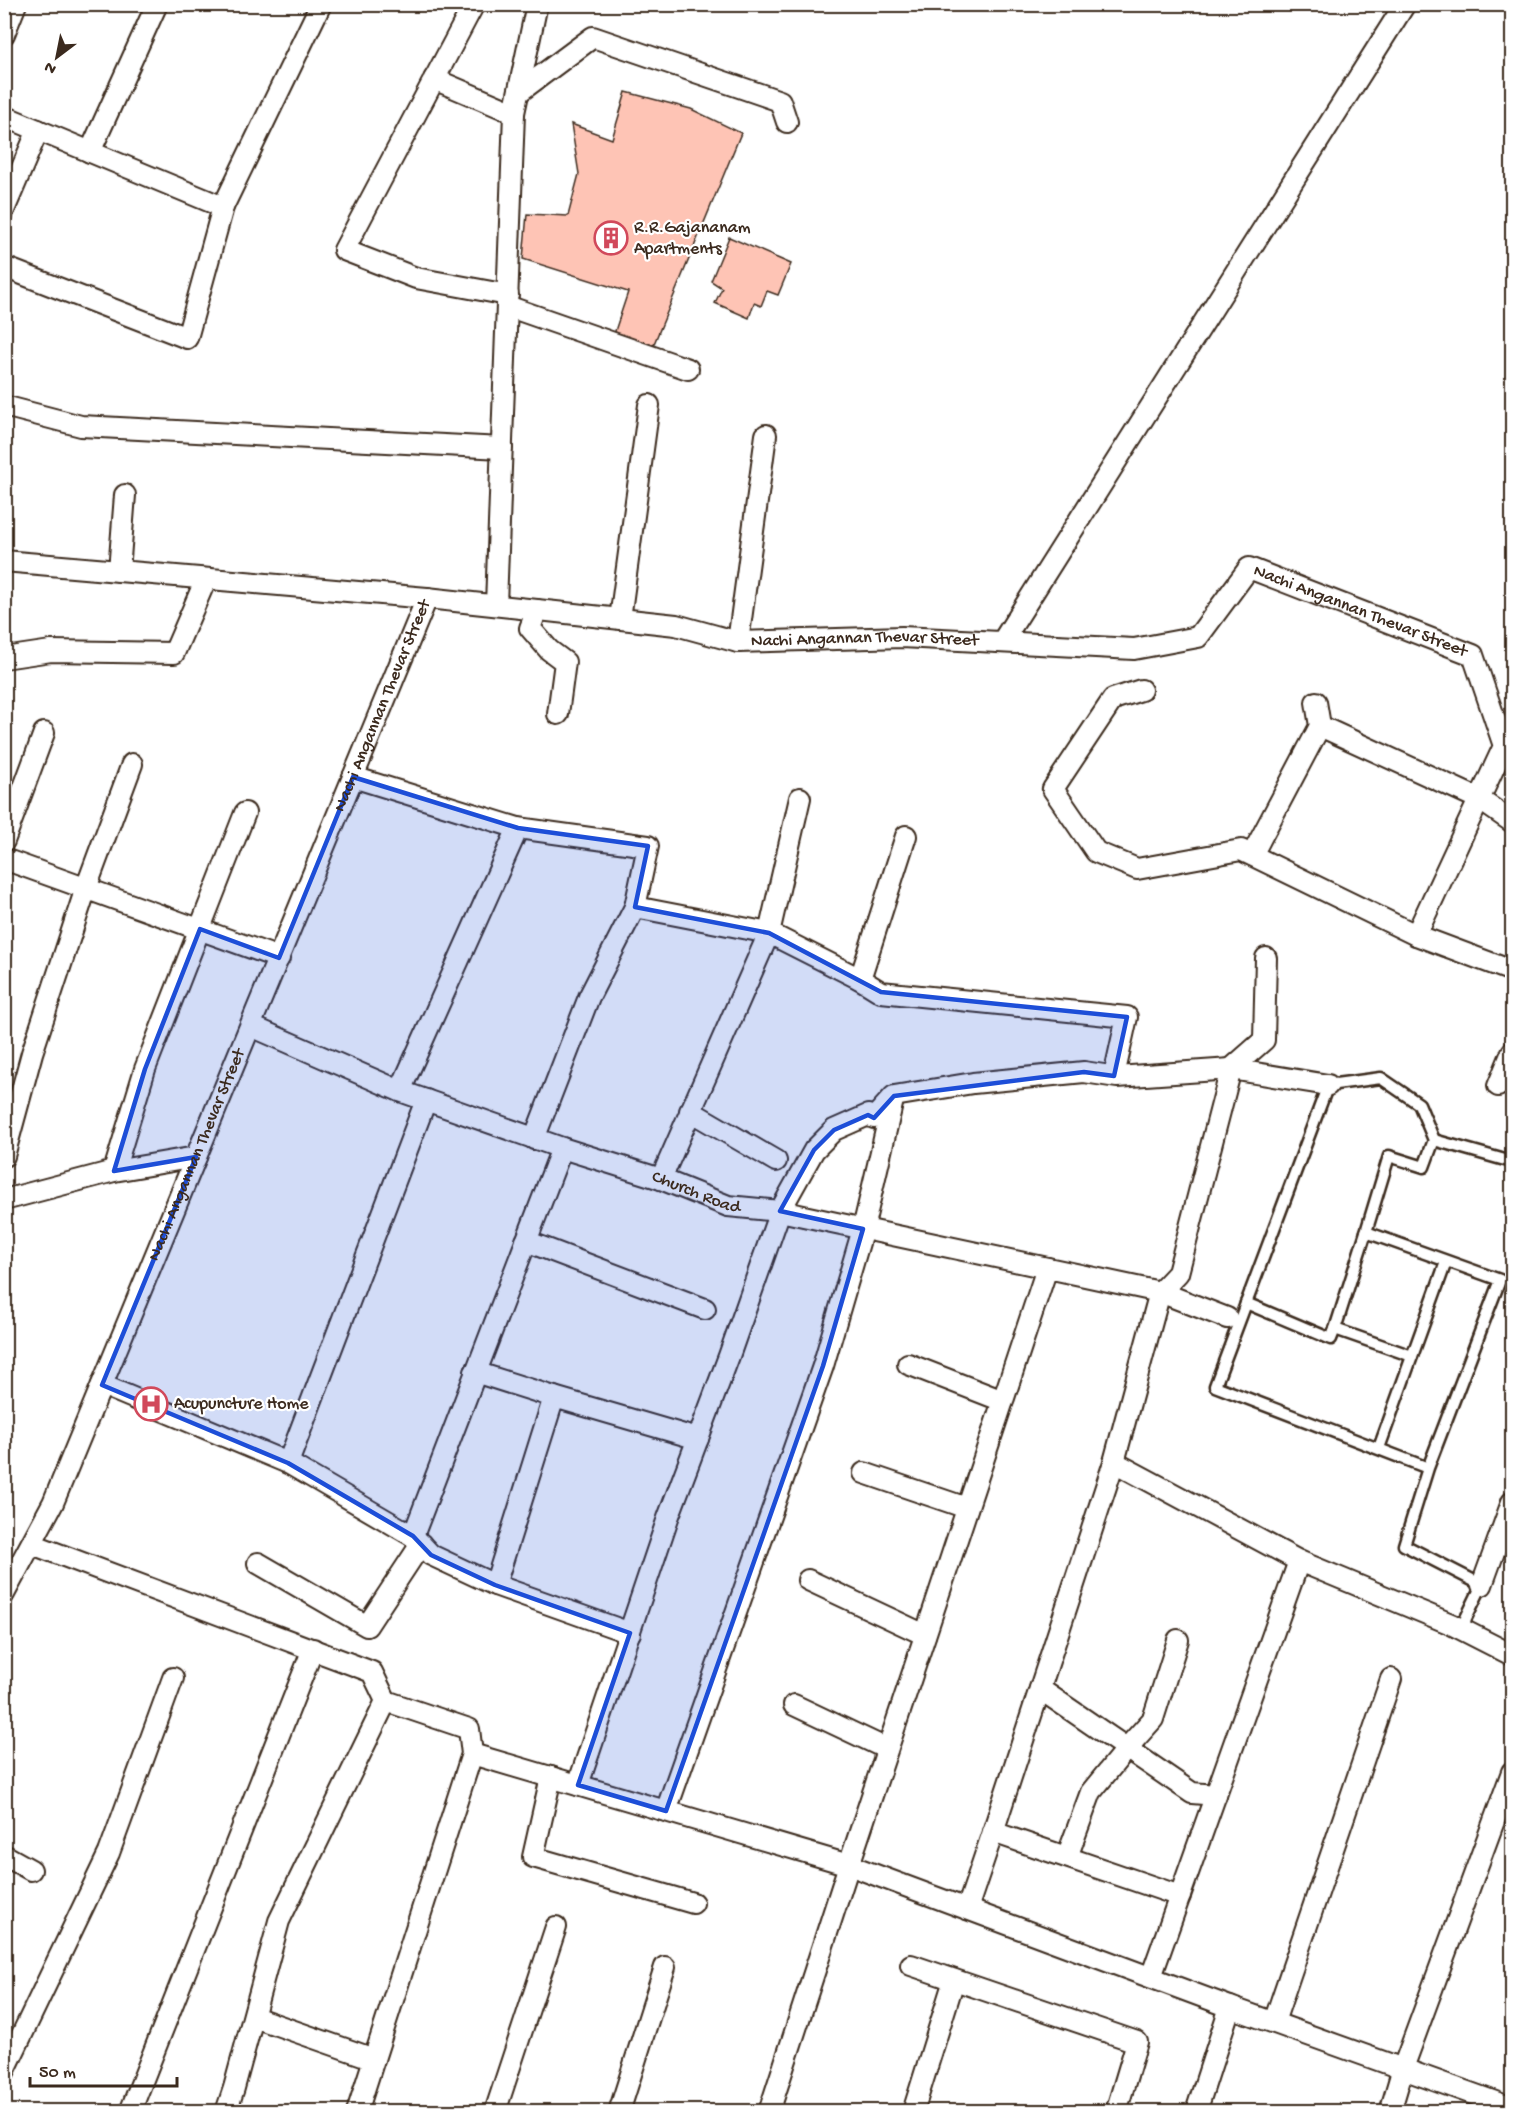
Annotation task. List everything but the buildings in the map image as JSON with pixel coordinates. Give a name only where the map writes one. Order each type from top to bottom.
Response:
[{"type":"street","points":[[4,34],[16,4]]},
{"type":"street","points":[[90,152],[157,4]]},
{"type":"street","points":[[4,267],[187,338],[223,207],[321,4]]},
{"type":"street","points":[[474,4],[344,250],[416,278],[508,301],[688,369]]},
{"type":"street","points":[[496,605],[514,113],[537,4]]},
{"type":"street","points":[[1002,642],[1405,4]]},
{"type":"street","points":[[519,92],[593,37],[780,101],[787,122]]},
{"type":"street","points":[[435,79],[514,113]]},
{"type":"street","points":[[4,116],[223,207]]},
{"type":"street","points":[[4,210],[38,130]]},
{"type":"street","points":[[620,619],[649,405]]},
{"type":"street","points":[[4,406],[81,426],[502,448]]},
{"type":"street","points":[[738,642],[766,435]]},
{"type":"street","points":[[119,571],[125,495]]},
{"type":"street","points":[[4,561],[428,598]]},
{"type":"street","name":"Nachi Angannan Thevar Street","points":[[4,1594],[53,1503],[428,598],[676,625],[738,642],[902,637],[1134,649],[1198,637],[1249,568],[1473,655],[1504,746],[1416,935]]},
{"type":"street","points":[[4,658],[51,651],[174,653],[206,579]]},
{"type":"street","points":[[537,610],[530,628],[549,650],[565,662],[558,714]]},
{"type":"street","points":[[1141,690],[1113,699],[1053,789],[1096,852],[1137,869],[1241,850],[1416,935],[1512,971]]},
{"type":"street","points":[[1252,855],[1320,726],[1317,702]]},
{"type":"street","points":[[1320,726],[1479,799],[1512,822]]},
{"type":"street","points":[[4,841],[44,733]]},
{"type":"street","points":[[4,1156],[32,1053],[86,888],[132,764]]},
{"type":"street","points":[[353,777],[518,828],[648,846],[635,907],[589,997],[534,1139]]},
{"type":"street","points":[[661,1179],[769,933],[800,798]]},
{"type":"street","points":[[114,1171],[145,1069],[245,813]]},
{"type":"street","points":[[400,1091],[518,828]]},
{"type":"street","points":[[860,979],[906,836]]},
{"type":"street","points":[[4,859],[279,958]]},
{"type":"street","points":[[635,907],[769,933],[881,992],[1127,1017],[1114,1076]]},
{"type":"street","points":[[967,1909],[1114,1462],[1160,1292],[1178,1273],[1231,1069],[1264,1040],[1266,958]]},
{"type":"street","name":"Church Road","points":[[251,1026],[400,1091],[562,1149],[661,1179],[728,1206],[780,1211],[1160,1292],[1233,1320]]},
{"type":"street","points":[[1497,1086],[1512,1052]]},
{"type":"street","points":[[578,1785],[668,1518],[780,1211],[814,1150],[834,1130],[868,1115],[874,1119],[894,1096],[973,1083],[1084,1072],[1114,1076],[1231,1069],[1328,1084]]},
{"type":"street","points":[[666,1811],[823,1366],[863,1229],[894,1096]]},
{"type":"street","points":[[288,1463],[426,1100]]},
{"type":"street","points":[[690,1111],[776,1161]]},
{"type":"street","points":[[258,1563],[367,1626],[417,1540],[475,1372],[562,1149]]},
{"type":"street","points":[[4,1200],[114,1171],[196,1157]]},
{"type":"street","points":[[526,1241],[705,1309]]},
{"type":"street","points":[[769,2112],[1047,1268]]},
{"type":"street","points":[[908,1364],[1003,1401]]},
{"type":"street","points":[[475,1372],[698,1439]]},
{"type":"street","points":[[102,1385],[288,1463],[417,1540],[431,1555],[495,1585],[630,1633]]},
{"type":"street","points":[[495,1585],[554,1397]]},
{"type":"street","points":[[1114,1462],[1299,1561],[1463,1630],[1512,1655]]},
{"type":"street","points":[[864,1473],[967,1508]]},
{"type":"street","points":[[1482,1585],[1512,1502]]},
{"type":"street","points":[[32,1544],[372,1672],[386,1701],[469,1729],[472,1754],[357,2112]]},
{"type":"street","points":[[1151,1977],[1299,1561]]},
{"type":"street","points":[[808,1580],[925,1635]]},
{"type":"street","points":[[1067,1857],[1091,1792],[1126,1748],[1153,1719],[1178,1640]]},
{"type":"street","points":[[130,2112],[313,1649]]},
{"type":"street","points":[[4,2072],[109,1853],[173,1678]]},
{"type":"street","points":[[1274,2022],[1391,1679]]},
{"type":"street","points":[[1040,1689],[1192,1793],[1216,1795]]},
{"type":"street","points":[[225,2112],[234,2088],[279,1921],[386,1701]]},
{"type":"street","points":[[794,1705],[887,1749]]},
{"type":"street","points":[[472,1754],[849,1865],[1230,2007],[1512,2108]]},
{"type":"street","points":[[1390,2112],[1403,2068],[1512,1773]]},
{"type":"street","points":[[551,1777],[533,1857],[693,1903]]},
{"type":"street","points":[[993,1832],[1180,1896]]},
{"type":"street","points":[[4,1855],[31,1870]]},
{"type":"street","points":[[495,2112],[556,1927]]},
{"type":"street","points":[[911,1965],[1137,2042],[1116,2112]]},
{"type":"street","points":[[619,2112],[665,1967]]},
{"type":"street","points":[[914,2112],[954,1980]]},
{"type":"street","points":[[1196,2112],[1230,2007]]},
{"type":"street","points":[[254,2017],[374,2059]]},
{"type":"lane","points":[[1246,1303],[1331,1339],[1389,1156],[1424,1167],[1434,1140],[1419,1104],[1381,1078],[1328,1084],[1246,1303],[1233,1320],[1215,1386],[1428,1468]]},
{"type":"lane","points":[[1434,1140],[1512,1162]]},
{"type":"lane","points":[[1366,1232],[1500,1280],[1428,1468],[1404,1545],[1482,1585],[1466,1618],[1463,1630]]},
{"type":"lane","points":[[1379,1448],[1446,1262]]},
{"type":"lane","points":[[1335,1329],[1412,1356]]},
{"type":"highlighted area","points":[[353,777],[518,828],[648,846],[635,907],[769,933],[881,992],[1127,1017],[1114,1076],[1084,1072],[894,1096],[874,1118],[868,1115],[834,1130],[814,1150],[780,1211],[863,1229],[823,1366],[666,1811],[578,1785],[630,1633],[495,1585],[431,1555],[413,1536],[288,1463],[102,1385],[196,1157],[114,1171],[145,1069],[200,929],[279,958]]},
{"type":"place","name":"R.R.Gajananam Apartments","points":[[611,238]]},
{"type":"place","name":"Acupuncture Home","points":[[151,1404]]}]
